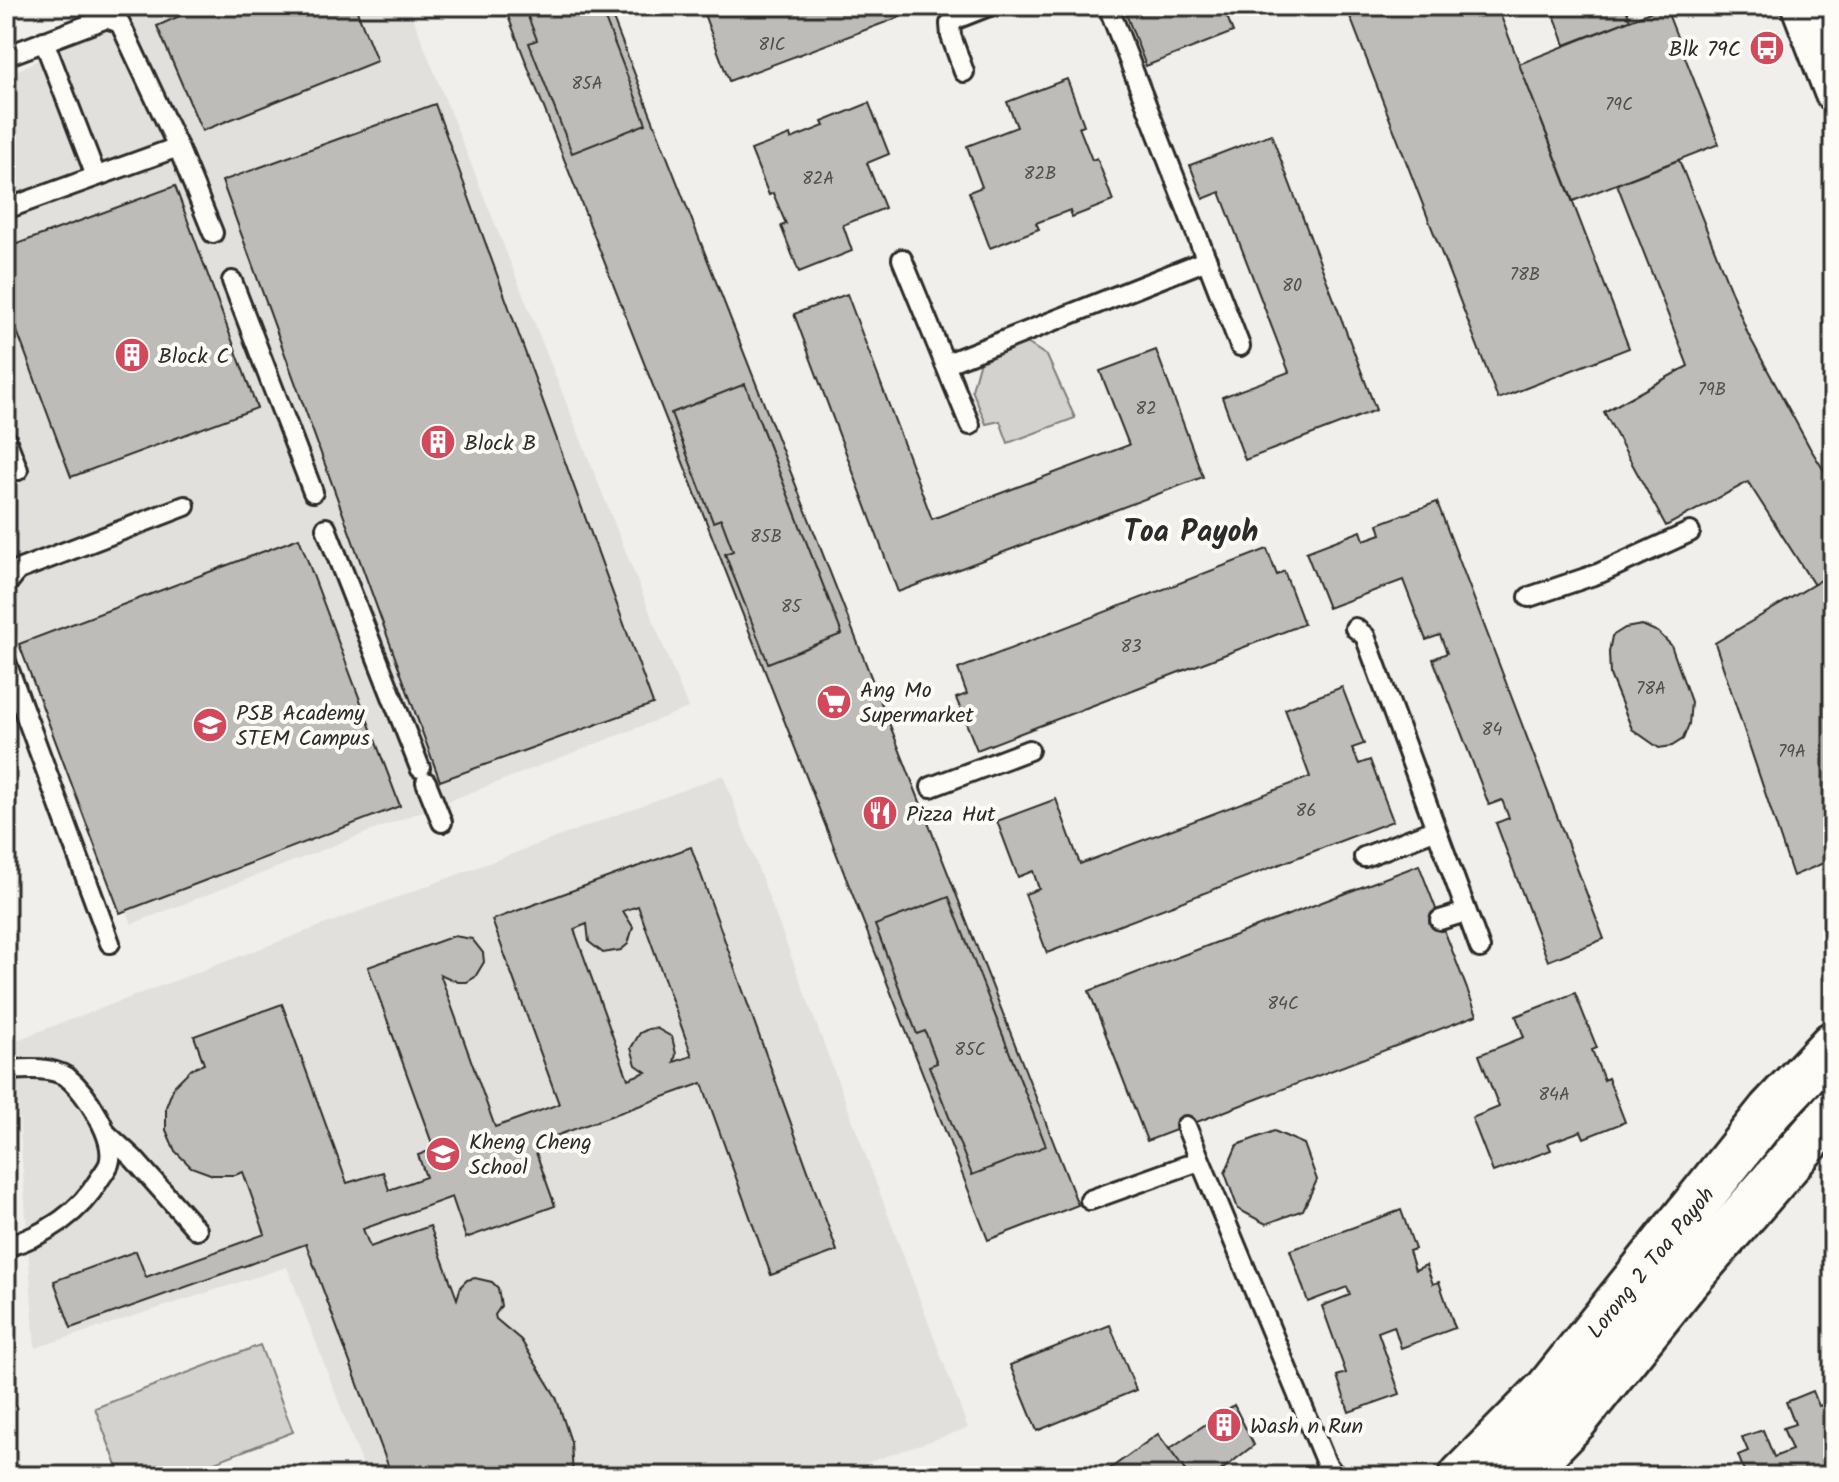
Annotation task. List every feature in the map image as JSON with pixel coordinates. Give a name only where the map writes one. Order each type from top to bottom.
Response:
[{"type":"street","points":[[1800,6],[1833,92]]},
{"type":"street","name":"Lorong 2 Toa Payoh","points":[[1462,1476],[1548,1389],[1770,1111],[1833,1044]]},
{"type":"street","name":"Lorong 2 Toa Payoh","points":[[1521,1476],[1575,1420],[1688,1279],[1833,1112]]},
{"type":"lane","points":[[964,72],[950,24],[989,6]]},
{"type":"lane","points":[[1108,6],[1240,346]]},
{"type":"lane","points":[[6,56],[107,18],[120,23],[178,147],[213,233]]},
{"type":"lane","points":[[44,41],[96,176]]},
{"type":"lane","points":[[6,209],[178,147]]},
{"type":"lane","points":[[902,259],[970,425]]},
{"type":"lane","points":[[945,364],[1207,260]]},
{"type":"lane","points":[[232,281],[313,492]]},
{"type":"lane","points":[[6,439],[18,470]]},
{"type":"lane","points":[[284,468],[302,461]]},
{"type":"lane","points":[[6,585],[18,570],[185,506]]},
{"type":"lane","points":[[326,528],[442,822]]},
{"type":"lane","points":[[1529,597],[1600,573],[1690,532]]},
{"type":"lane","points":[[1355,628],[1365,636],[1480,948]]},
{"type":"lane","points":[[6,662],[110,943]]},
{"type":"lane","points":[[931,787],[1029,750]]},
{"type":"lane","points":[[1364,857],[1434,830]]},
{"type":"lane","points":[[1440,920],[1466,912]]},
{"type":"lane","points":[[6,1070],[35,1068],[66,1076],[90,1103],[108,1135],[133,1158],[197,1230]]},
{"type":"lane","points":[[1186,1126],[1326,1463],[1335,1476]]},
{"type":"lane","points":[[6,1247],[50,1231],[88,1198],[110,1162],[108,1135]]},
{"type":"lane","points":[[1090,1200],[1199,1161]]},
{"type":"shaded area","points":[[122,6],[408,6],[688,708],[132,924],[19,644],[6,577],[6,76],[64,47]]},
{"type":"shaded area","points":[[1024,341],[1047,356],[1075,418],[1008,443],[1000,421],[986,424],[972,390],[981,357]]},
{"type":"shaded area","name":"Kheng Cheng School","points":[[723,775],[968,1428],[829,1476],[367,1476],[287,1267],[35,1348],[14,1041]]},
{"type":"shaded area","points":[[260,1345],[293,1432],[178,1476],[121,1476],[95,1408]]},
{"type":"building","points":[[190,6],[355,6],[377,61],[202,131],[157,26],[191,11]]},
{"type":"building","points":[[504,6],[608,6],[1078,1205],[988,1240]]},
{"type":"building","points":[[514,6],[600,6],[646,124],[572,153],[529,43],[537,40],[525,9],[517,12]]},
{"type":"building","points":[[701,6],[929,6],[729,81]]},
{"type":"building","points":[[1123,6],[1223,6],[1233,32],[1146,66]]},
{"type":"building","points":[[1346,6],[1497,6],[1629,348],[1498,399]]},
{"type":"building","points":[[1551,6],[1625,6],[1630,20],[1565,45]]},
{"type":"building","points":[[1665,6],[1719,144],[1573,201],[1519,64]]},
{"type":"building","points":[[1067,79],[1084,125],[1079,127],[1092,160],[1097,158],[1113,201],[1072,217],[1070,210],[1036,223],[1039,229],[990,248],[969,192],[982,187],[967,146],[1017,127],[1007,102]]},
{"type":"building","points":[[869,103],[889,154],[867,163],[885,208],[843,225],[852,251],[799,272],[781,226],[786,224],[773,193],[769,195],[751,150],[824,126],[822,122]]},
{"type":"building","name":"Block B","points":[[435,104],[653,704],[440,781],[222,181]]},
{"type":"building","points":[[1271,134],[1376,410],[1245,460],[1222,397],[1289,372],[1220,192],[1203,199],[1190,165]]},
{"type":"building","points":[[1679,160],[1748,334],[1833,485],[1833,573],[1814,585],[1748,482],[1666,526],[1604,412],[1688,366],[1617,184]]},
{"type":"building","name":"Block C","points":[[175,186],[257,408],[71,477],[6,301],[6,248]]},
{"type":"building","points":[[847,294],[932,519],[1129,445],[1100,371],[1156,350],[1203,477],[898,592],[794,314]]},
{"type":"building","points":[[745,384],[842,634],[768,663],[725,554],[733,551],[721,519],[713,522],[671,413]]},
{"type":"building","points":[[1437,502],[1604,939],[1548,961],[1496,823],[1509,818],[1502,800],[1489,805],[1433,659],[1447,653],[1440,635],[1426,640],[1403,580],[1328,608],[1306,552],[1361,531],[1364,540],[1381,534],[1378,524]]},
{"type":"building","points":[[299,538],[400,806],[120,913],[19,644]]},
{"type":"building","points":[[1267,549],[1277,575],[1284,571],[1304,624],[977,750],[956,698],[967,694],[958,669]]},
{"type":"building","points":[[1833,573],[1833,859],[1793,876],[1715,643]]},
{"type":"building","points":[[1642,625],[1658,632],[1671,645],[1691,702],[1689,724],[1683,739],[1672,746],[1659,748],[1632,729],[1610,675],[1612,636],[1625,628]]},
{"type":"building","points":[[1342,687],[1364,744],[1352,748],[1359,764],[1370,760],[1393,821],[1047,953],[1025,894],[1039,889],[1033,871],[1018,877],[997,821],[1056,799],[1080,864],[1310,777],[1285,709]]},
{"type":"building","points":[[691,847],[837,1251],[771,1275],[702,1083],[533,1144],[555,1206],[466,1238],[452,1197],[363,1229],[370,1247],[430,1226],[457,1299],[461,1286],[467,1280],[475,1278],[492,1282],[498,1288],[501,1306],[496,1319],[521,1340],[556,1397],[571,1442],[573,1476],[392,1476],[306,1244],[71,1328],[54,1281],[136,1251],[146,1277],[265,1234],[243,1172],[213,1175],[191,1167],[175,1151],[166,1130],[166,1107],[174,1086],[190,1070],[204,1064],[194,1036],[282,1004],[347,1183],[383,1172],[389,1190],[426,1177],[418,1155],[434,1149],[368,967],[454,936],[472,939],[483,953],[484,962],[475,977],[467,982],[458,982],[440,974],[495,1127],[559,1104],[492,920]],"holes":[[[638,906],[692,1056],[674,1062],[676,1054],[672,1037],[656,1028],[648,1029],[640,1033],[631,1048],[636,1065],[646,1072],[628,1079],[574,929],[587,924],[589,942],[603,953],[621,950],[628,944],[633,927],[623,911]]]},
{"type":"building","points":[[1419,865],[1477,1015],[1147,1141],[1089,991]]},
{"type":"building","points":[[949,897],[1046,1146],[972,1175],[929,1066],[937,1063],[925,1031],[917,1034],[875,925]]},
{"type":"building","points":[[1575,993],[1597,1048],[1592,1050],[1604,1080],[1608,1078],[1625,1122],[1584,1138],[1581,1131],[1548,1143],[1551,1150],[1493,1172],[1472,1118],[1499,1107],[1479,1055],[1524,1037],[1516,1016]]},
{"type":"building","points":[[1274,1131],[1304,1144],[1317,1180],[1303,1210],[1266,1224],[1238,1209],[1225,1173],[1237,1145]]},
{"type":"building","points":[[1401,1210],[1415,1249],[1409,1251],[1415,1270],[1426,1265],[1433,1284],[1439,1282],[1455,1328],[1401,1348],[1394,1326],[1378,1332],[1400,1394],[1349,1412],[1337,1376],[1346,1373],[1322,1306],[1350,1295],[1347,1287],[1308,1302],[1290,1250]]},
{"type":"building","points":[[1110,1325],[1136,1390],[1037,1431],[1010,1365]]},
{"type":"building","points":[[1813,1391],[1819,1406],[1833,1401],[1833,1476],[1746,1476],[1738,1455],[1748,1451],[1742,1437],[1763,1430],[1774,1457],[1792,1450],[1783,1428],[1795,1424],[1786,1402]]},
{"type":"building","name":"Wash n Run","points":[[1234,1405],[1254,1445],[1214,1476],[1188,1476],[1169,1449]]},
{"type":"building","points":[[1158,1434],[1189,1476],[1100,1476]]},
{"type":"place","name":"Blk 79C","points":[[1767,48]]},
{"type":"place","name":"Block C","points":[[132,355]]},
{"type":"place","name":"Block B","points":[[438,442]]},
{"type":"place","name":"Ang Mo Supermarket","points":[[834,702]]},
{"type":"place","name":"PSB Academy STEM Campus","points":[[210,725]]},
{"type":"place","name":"Pizza Hut","points":[[880,813]]},
{"type":"place","name":"Kheng Cheng School","points":[[443,1154]]},
{"type":"place","name":"Wash n Run","points":[[1224,1425]]},
{"type":"district","name":"Toa Payoh","points":[[1191,531]]}]
